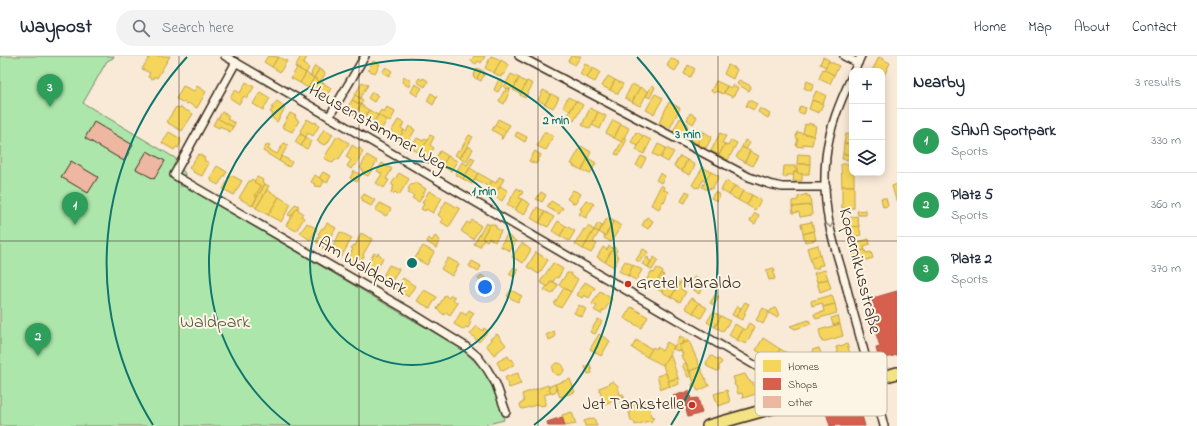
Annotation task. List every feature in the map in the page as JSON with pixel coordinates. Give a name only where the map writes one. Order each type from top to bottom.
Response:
[{"type":"main road","points":[[887,376],[897,373]]},
{"type":"main road","points":[[708,426],[755,413]]},
{"type":"street","name":"Heusenstammer Weg","points":[[225,56],[755,365]]},
{"type":"street","points":[[329,117],[365,56]]},
{"type":"street","points":[[519,56],[749,177],[782,187],[826,187]]},
{"type":"street","points":[[844,56],[858,63]]},
{"type":"street","points":[[856,68],[861,56]]},
{"type":"street","name":"Am Waldpark","points":[[236,62],[174,175],[407,310],[462,344],[474,354],[487,369],[496,384],[506,412]]},
{"type":"street","name":"Kopernikusstraße","points":[[849,83],[839,105],[830,135],[826,157],[826,187],[832,236],[864,352]]},
{"type":"street","name":"Kopernikusstraße","points":[[881,416],[884,426]]},
{"type":"green space","name":"Waldpark","points":[[0,56],[114,56],[107,61],[83,103],[175,158],[185,174],[180,186],[187,187],[457,346],[475,362],[490,380],[498,398],[504,420],[480,426],[0,426]]},
{"type":"building: Homes","points":[[150,56],[170,56],[157,78],[154,76],[153,79],[148,77],[150,73],[142,69]]},
{"type":"building: Homes","points":[[268,56],[278,57],[272,67],[264,62]]},
{"type":"building: Homes","points":[[301,56],[307,57],[303,64],[309,68],[306,73],[295,67]]},
{"type":"building: Homes","points":[[474,56],[485,56],[481,63],[478,61],[476,64],[471,61]]},
{"type":"building: Homes","points":[[491,56],[501,60],[494,73],[485,68]]},
{"type":"building: Homes","points":[[571,56],[581,56],[575,65],[568,61]]},
{"type":"building: Homes","points":[[278,57],[287,61],[280,72],[272,67]]},
{"type":"building: Homes","points":[[823,57],[829,60],[826,67],[820,64]]},
{"type":"building: Homes","points":[[879,57],[890,63],[885,74],[885,68],[874,68]]},
{"type":"building: Homes","points":[[671,58],[680,63],[675,71],[667,66]]},
{"type":"building: Homes","points":[[501,60],[509,65],[504,75],[502,74],[501,77],[494,73]]},
{"type":"building: Homes","points":[[373,61],[380,64],[375,73],[368,70]]},
{"type":"building: Homes","points":[[829,61],[839,66],[834,75],[824,70]]},
{"type":"building: Homes","points":[[585,64],[593,68],[587,78],[580,74]]},
{"type":"building: Homes","points":[[688,65],[695,69],[690,77],[684,74]]},
{"type":"building: Homes","points":[[728,65],[737,69],[733,79],[724,74]]},
{"type":"building: Homes","points":[[315,66],[319,69],[314,78],[311,76],[311,73]]},
{"type":"building: Homes","points":[[386,67],[392,71],[389,76],[382,72]]},
{"type":"building: Homes","points":[[297,68],[306,73],[300,83],[291,78]]},
{"type":"building: Homes","points":[[477,68],[481,70],[477,79],[473,77]]},
{"type":"building: Homes","points":[[593,68],[600,72],[595,82],[587,78]]},
{"type":"building: Homes","points":[[319,69],[325,74],[320,82],[314,78]]},
{"type":"building: Homes","points":[[823,69],[834,75],[830,84],[819,79]]},
{"type":"building: Homes","points":[[481,70],[485,72],[481,81],[477,79]]},
{"type":"building: Homes","points":[[306,73],[314,78],[308,88],[300,83]]},
{"type":"building: Homes","points":[[511,74],[519,78],[514,88],[512,87],[510,90],[504,87]]},
{"type":"building: Homes","points":[[608,76],[615,80],[610,90],[602,86]]},
{"type":"building: Homes","points":[[404,77],[411,81],[409,87],[402,82]]},
{"type":"building: Homes","points":[[314,78],[323,83],[317,93],[308,88]]},
{"type":"building: Homes","points":[[419,78],[422,80],[423,78],[428,81],[425,87],[417,82]]},
{"type":"building: Homes","points":[[519,78],[527,83],[521,94],[513,90]]},
{"type":"building: Homes","points":[[499,79],[504,82],[498,92],[494,90]]},
{"type":"building: Homes","points":[[615,80],[623,84],[618,94],[610,90]]},
{"type":"building: Homes","points":[[739,80],[751,86],[749,91],[737,84]]},
{"type":"building: Homes","points":[[527,81],[533,84],[525,98],[520,95]]},
{"type":"building: Homes","points":[[716,81],[727,86],[723,94],[717,91],[714,93],[711,91]]},
{"type":"building: Homes","points":[[807,81],[814,84],[811,91],[804,88]]},
{"type":"building: Homes","points":[[246,82],[254,87],[247,98],[244,96],[239,104],[230,98],[235,90],[240,93]]},
{"type":"building: Homes","points":[[362,82],[368,85],[360,98],[355,95]]},
{"type":"building: Homes","points":[[323,83],[331,88],[326,98],[317,93]]},
{"type":"building: Homes","points":[[415,84],[422,88],[417,96],[411,92]]},
{"type":"building: Homes","points":[[632,84],[640,88],[632,102],[625,98]]},
{"type":"building: Homes","points":[[652,85],[655,87],[650,98],[646,96]]},
{"type":"building: Homes","points":[[732,85],[738,88],[733,97],[724,93],[727,86],[731,88]]},
{"type":"building: Homes","points":[[183,86],[194,91],[197,86],[206,92],[197,108],[176,99]]},
{"type":"building: Homes","points":[[640,87],[648,92],[640,106],[632,102]]},
{"type":"building: Homes","points":[[507,88],[510,90],[504,104],[499,101]]},
{"type":"building: Homes","points":[[543,90],[551,94],[545,104],[538,100]]},
{"type":"building: Homes","points":[[816,91],[826,95],[823,104],[812,100]]},
{"type":"building: Homes","points":[[260,92],[270,98],[263,110],[253,104]]},
{"type":"building: Homes","points":[[372,92],[378,95],[374,102],[368,98]]},
{"type":"building: Homes","points":[[431,93],[437,97],[433,105],[427,101]]},
{"type":"building: Homes","points":[[551,94],[559,98],[553,108],[545,104]]},
{"type":"building: Homes","points":[[655,94],[663,98],[654,114],[646,110]]},
{"type":"building: Homes","points":[[355,95],[363,100],[361,105],[352,100]]},
{"type":"building: Homes","points":[[568,97],[576,101],[570,111],[563,107]]},
{"type":"building: Homes","points":[[352,100],[361,105],[355,115],[346,110]]},
{"type":"building: Homes","points":[[749,100],[757,104],[754,110],[746,106]]},
{"type":"building: Homes","points":[[812,100],[823,104],[819,113],[809,109]]},
{"type":"building: Homes","points":[[277,101],[285,108],[277,122],[271,117],[273,114],[270,112],[273,108],[271,108]]},
{"type":"building: Homes","points":[[576,101],[583,105],[574,121],[567,117]]},
{"type":"building: Homes","points":[[669,102],[680,108],[670,128],[659,123]]},
{"type":"building: Homes","points":[[361,105],[369,110],[364,120],[355,115]]},
{"type":"building: Homes","points":[[800,106],[806,108],[804,114],[798,112]]},
{"type":"building: Homes","points":[[176,107],[180,107],[193,114],[182,131],[167,121]]},
{"type":"building: Homes","points":[[387,107],[395,112],[390,122],[378,115],[381,110],[384,112]]},
{"type":"building: Homes","points":[[590,108],[598,112],[590,129],[582,125]]},
{"type":"building: Homes","points":[[760,108],[770,114],[768,118],[758,112]]},
{"type":"building: Homes","points":[[369,110],[378,115],[372,125],[364,120]]},
{"type":"building: Homes","points":[[222,112],[229,116],[227,119],[235,123],[233,127],[218,119]]},
{"type":"building: Homes","points":[[598,112],[606,116],[600,129],[592,125]]},
{"type":"building: Homes","points":[[290,113],[296,116],[295,118],[299,121],[292,132],[282,127]]},
{"type":"building: Homes","points":[[690,113],[697,117],[693,124],[687,120]]},
{"type":"building: Homes","points":[[378,115],[387,120],[381,130],[372,125]]},
{"type":"building: Homes","points":[[217,118],[233,127],[230,132],[220,126],[219,128],[213,125]]},
{"type":"building: Homes","points":[[680,118],[688,124],[683,136],[673,131]]},
{"type":"building: Homes","points":[[307,119],[317,123],[319,126],[313,136],[308,133],[306,137],[300,134],[300,131]]},
{"type":"building: Homes","points":[[498,119],[510,125],[506,131],[495,125]]},
{"type":"building: Homes","points":[[398,120],[404,123],[401,128],[404,130],[398,140],[389,135]]},
{"type":"building: Homes","points":[[613,120],[621,124],[614,138],[606,133]]},
{"type":"building: Homes","points":[[809,123],[816,126],[814,136],[803,133],[805,124],[808,125]]},
{"type":"building: Homes","points":[[621,124],[629,128],[622,142],[614,138]]},
{"type":"building: Homes","points":[[495,125],[506,131],[502,139],[502,136],[492,130]]},
{"type":"building: Homes","points":[[409,126],[415,130],[406,145],[398,140],[404,130],[406,132]]},
{"type":"building: Homes","points":[[695,128],[704,132],[697,144],[689,139]]},
{"type":"building: Homes","points":[[324,129],[333,134],[327,144],[324,145],[317,141]]},
{"type":"building: Homes","points":[[169,132],[181,139],[178,148],[176,147],[174,150],[162,143]]},
{"type":"building: Homes","points":[[517,132],[527,137],[525,142],[515,136]]},
{"type":"building: Homes","points":[[544,132],[553,136],[546,150],[537,146]]},
{"type":"building: Homes","points":[[636,132],[643,136],[638,146],[631,142]]},
{"type":"building: Homes","points":[[704,132],[712,137],[706,148],[697,144]]},
{"type":"building: Homes","points":[[797,132],[814,136],[812,145],[803,144],[803,147],[796,146],[798,139],[796,138]]},
{"type":"building: Homes","points":[[720,133],[726,136],[722,143],[725,144],[719,155],[711,151]]},
{"type":"building: Homes","points":[[300,134],[306,137],[301,146],[295,142]]},
{"type":"building: Homes","points":[[846,134],[849,134],[849,144],[844,143]]},
{"type":"building: Homes","points":[[430,135],[434,137],[430,145],[434,148],[428,158],[419,153]]},
{"type":"building: Homes","points":[[469,135],[473,137],[460,158],[455,155],[458,150],[460,151]]},
{"type":"building: Homes","points":[[337,136],[349,143],[339,159],[335,159],[333,163],[324,158]]},
{"type":"building: Homes","points":[[643,136],[651,140],[644,154],[636,150]]},
{"type":"building: Homes","points":[[306,137],[311,141],[307,149],[301,146]]},
{"type":"building: Homes","points":[[624,137],[627,139],[619,155],[615,154]]},
{"type":"building: Homes","points":[[417,138],[423,141],[425,138],[428,140],[419,153],[411,148]]},
{"type":"building: Homes","points":[[731,140],[737,143],[728,160],[719,155],[725,144],[728,146]]},
{"type":"building: Homes","points":[[745,140],[750,143],[746,149],[742,147]]},
{"type":"building: Homes","points":[[284,143],[288,145],[279,161],[263,151],[267,144],[270,145],[268,149],[277,154]]},
{"type":"building: Homes","points":[[844,143],[849,144],[849,155],[843,154]]},
{"type":"building: Homes","points":[[658,144],[666,148],[661,158],[653,154]]},
{"type":"building: Homes","points":[[352,145],[358,149],[360,148],[363,152],[356,165],[351,169],[347,166],[351,160],[346,157]]},
{"type":"building: Homes","points":[[468,146],[473,149],[466,162],[460,158]]},
{"type":"building: Homes","points":[[581,146],[591,152],[582,170],[571,164]]},
{"type":"building: Homes","points":[[742,147],[750,151],[745,162],[736,157]]},
{"type":"building: Homes","points":[[666,148],[674,152],[668,162],[661,158]]},
{"type":"building: Homes","points":[[440,151],[448,156],[442,166],[434,161]]},
{"type":"building: Homes","points":[[535,151],[541,155],[536,164],[529,161]]},
{"type":"building: Homes","points":[[750,151],[759,156],[753,166],[745,162]]},
{"type":"building: Homes","points":[[199,154],[209,163],[202,176],[193,172],[194,171],[189,168]]},
{"type":"building: Homes","points":[[798,154],[810,155],[810,164],[797,164]]},
{"type":"building: Homes","points":[[843,154],[849,155],[849,160],[842,159]]},
{"type":"building: Homes","points":[[367,155],[377,161],[368,176],[362,173],[363,170],[360,168]]},
{"type":"building: Homes","points":[[282,156],[292,162],[289,167],[279,161]]},
{"type":"building: Homes","points":[[448,156],[457,161],[451,171],[442,166]]},
{"type":"building: Homes","points":[[641,156],[646,158],[641,168],[636,165]]},
{"type":"building: Homes","points":[[680,156],[687,160],[682,171],[674,166]]},
{"type":"building: Homes","points":[[471,157],[475,159],[463,179],[455,174],[462,162],[467,165]]},
{"type":"building: Homes","points":[[588,158],[596,163],[590,174],[582,170]]},
{"type":"building: Homes","points":[[687,160],[695,165],[690,175],[682,171]]},
{"type":"building: Homes","points":[[382,163],[392,169],[386,179],[389,180],[384,188],[376,183],[382,174],[377,171]]},
{"type":"building: Homes","points":[[797,164],[810,164],[809,174],[797,174]]},
{"type":"building: Homes","points":[[841,164],[849,164],[849,176],[854,176],[854,186],[842,186]]},
{"type":"building: Homes","points":[[217,166],[227,172],[218,185],[211,181],[212,179],[210,178]]},
{"type":"building: Homes","points":[[784,166],[795,166],[797,172],[794,172],[794,175],[787,175],[787,177],[783,177]]},
{"type":"building: Homes","points":[[703,167],[711,172],[706,181],[703,180],[699,188],[696,188],[692,185]]},
{"type":"building: Homes","points":[[470,168],[478,173],[472,184],[463,179]]},
{"type":"building: Homes","points":[[354,171],[361,175],[357,182],[350,178]]},
{"type":"building: Homes","points":[[323,172],[331,176],[327,183],[319,178]]},
{"type":"building: Homes","points":[[711,172],[719,176],[712,189],[709,188],[708,190],[702,187]]},
{"type":"building: Homes","points":[[794,172],[802,174],[802,181],[793,181]]},
{"type":"building: Homes","points":[[399,173],[409,179],[399,195],[395,192],[393,194],[391,192],[394,186],[392,183]]},
{"type":"building: Homes","points":[[478,173],[492,181],[489,187],[475,179]]},
{"type":"building: Homes","points":[[660,173],[665,176],[661,183],[656,180]]},
{"type":"building: Homes","points":[[231,175],[242,181],[234,195],[223,189]]},
{"type":"building: Homes","points":[[315,175],[324,181],[321,187],[317,187],[311,182]]},
{"type":"building: Homes","points":[[257,177],[263,180],[262,182],[265,184],[257,197],[255,196],[261,186],[254,182]]},
{"type":"building: Homes","points":[[499,177],[504,179],[494,196],[486,192],[492,181],[496,183]]},
{"type":"building: Homes","points":[[252,179],[261,186],[255,196],[257,197],[252,206],[239,198],[249,181]]},
{"type":"building: Homes","points":[[726,181],[735,186],[729,195],[721,190]]},
{"type":"building: Homes","points":[[415,182],[426,189],[419,202],[412,198],[414,196],[408,193],[410,190],[408,189],[411,184],[413,185]]},
{"type":"building: Homes","points":[[265,184],[269,186],[256,208],[253,205]]},
{"type":"building: Homes","points":[[897,184],[897,200],[896,200],[892,186]]},
{"type":"building: Homes","points":[[661,185],[664,187],[663,189],[668,192],[659,209],[651,205]]},
{"type":"building: Homes","points":[[500,186],[508,191],[502,201],[494,196]]},
{"type":"building: Homes","points":[[735,186],[743,191],[738,200],[729,195]]},
{"type":"building: Homes","points":[[842,186],[854,186],[854,208],[842,208]]},
{"type":"building: Homes","points":[[517,188],[523,192],[519,198],[522,199],[515,210],[507,205]]},
{"type":"building: Homes","points":[[267,190],[279,197],[268,215],[256,208]]},
{"type":"building: Homes","points":[[573,190],[581,194],[575,204],[567,199]]},
{"type":"building: Homes","points":[[429,191],[442,198],[433,213],[426,209],[425,211],[421,209],[424,204],[422,203]]},
{"type":"building: Homes","points":[[686,191],[690,193],[685,203],[681,201]]},
{"type":"building: Homes","points":[[743,191],[752,195],[747,205],[738,200]]},
{"type":"building: Homes","points":[[541,192],[546,195],[542,202],[536,199]]},
{"type":"building: Homes","points":[[715,192],[720,195],[717,201],[711,198]]},
{"type":"building: Homes","points":[[364,194],[375,200],[371,206],[362,201],[363,200],[361,198]]},
{"type":"building: Homes","points":[[807,194],[807,196],[810,196],[811,205],[792,207],[792,201],[798,200],[798,197]]},
{"type":"building: Homes","points":[[752,195],[761,200],[755,210],[747,205]]},
{"type":"building: Homes","points":[[279,197],[291,204],[281,222],[268,215]]},
{"type":"building: Homes","points":[[881,198],[886,198],[888,206],[883,207]]},
{"type":"building: Homes","points":[[522,199],[530,204],[524,215],[515,210]]},
{"type":"building: Homes","points":[[586,200],[594,204],[586,218],[579,214],[582,210],[580,209]]},
{"type":"building: Homes","points":[[446,201],[460,209],[449,227],[441,222],[443,219],[438,215]]},
{"type":"building: Homes","points":[[551,201],[563,208],[559,214],[547,207]]},
{"type":"building: Homes","points":[[380,203],[391,209],[386,216],[375,210]]},
{"type":"building: Homes","points":[[295,204],[299,206],[291,216],[288,215]]},
{"type":"building: Homes","points":[[811,205],[812,215],[800,217],[799,212],[793,213],[792,207]]},
{"type":"building: Homes","points":[[537,207],[545,212],[539,223],[531,218]]},
{"type":"building: Homes","points":[[297,208],[303,213],[301,216],[304,218],[296,231],[286,225]]},
{"type":"building: Homes","points":[[866,210],[866,215],[858,215],[857,211]]},
{"type":"building: Homes","points":[[545,212],[554,217],[548,227],[539,223]]},
{"type":"building: Homes","points":[[755,213],[759,215],[755,224],[750,221]]},
{"type":"building: Homes","points":[[857,216],[859,226],[847,228],[845,219]]},
{"type":"building: Homes","points":[[647,217],[653,221],[648,229],[642,225]]},
{"type":"building: Homes","points":[[607,218],[614,221],[605,236],[599,232]]},
{"type":"building: Homes","points":[[472,220],[481,226],[473,239],[461,231],[467,222],[470,224]]},
{"type":"building: Homes","points":[[558,221],[566,226],[560,236],[552,231]]},
{"type":"building: Homes","points":[[614,221],[621,226],[611,242],[604,238]]},
{"type":"building: Homes","points":[[812,222],[814,231],[803,234],[801,224]]},
{"type":"building: Homes","points":[[307,223],[317,229],[310,240],[300,233]]},
{"type":"building: Homes","points":[[327,223],[336,228],[324,249],[316,242],[320,235],[318,234]]},
{"type":"building: Homes","points":[[486,223],[490,225],[482,238],[484,239],[480,247],[474,244]]},
{"type":"building: Homes","points":[[598,223],[602,226],[599,232],[594,230]]},
{"type":"building: Homes","points":[[490,224],[493,224],[501,231],[495,242],[489,238],[487,241],[482,238]]},
{"type":"building: Homes","points":[[566,226],[575,231],[569,241],[560,236]]},
{"type":"building: Homes","points":[[588,226],[594,230],[583,249],[575,244],[584,229],[586,230]]},
{"type":"building: Homes","points":[[859,226],[861,235],[849,238],[847,228]]},
{"type":"building: Homes","points":[[594,230],[599,232],[593,242],[597,244],[591,253],[583,249]]},
{"type":"building: Homes","points":[[814,231],[816,240],[805,242],[803,234]]},
{"type":"building: Homes","points":[[340,232],[352,238],[341,257],[331,251]]},
{"type":"building: Homes","points":[[361,233],[372,239],[359,265],[357,266],[347,260],[353,249],[351,248],[354,245],[355,246]]},
{"type":"building: Homes","points":[[507,235],[516,241],[510,251],[500,246]]},
{"type":"building: Homes","points":[[435,236],[440,240],[436,248],[427,242],[429,238],[432,241]]},
{"type":"building: Homes","points":[[869,239],[870,244],[864,246],[865,250],[853,253],[851,244]]},
{"type":"building: Homes","points":[[522,243],[531,250],[523,263],[512,257]]},
{"type":"building: Homes","points":[[818,245],[820,255],[810,258],[807,248]]},
{"type":"building: Homes","points":[[423,246],[434,252],[427,265],[415,258]]},
{"type":"building: Homes","points":[[609,246],[613,248],[605,262],[597,257],[603,247],[607,250]]},
{"type":"building: Homes","points":[[614,247],[617,250],[615,254],[619,257],[614,267],[605,262]]},
{"type":"building: Homes","points":[[643,249],[648,252],[645,257],[643,256],[640,262],[636,260]]},
{"type":"building: Homes","points":[[865,250],[866,253],[871,252],[873,258],[856,263],[853,253]]},
{"type":"building: Homes","points":[[536,252],[548,260],[539,274],[527,267]]},
{"type":"building: Homes","points":[[374,253],[377,255],[378,253],[383,258],[373,275],[364,270]]},
{"type":"building: Homes","points":[[820,255],[823,265],[818,266],[819,268],[813,269],[810,258]]},
{"type":"building: Homes","points":[[647,257],[649,258],[648,260],[651,261],[648,267],[642,264]]},
{"type":"building: Homes","points":[[654,257],[658,260],[652,270],[648,267]]},
{"type":"building: Homes","points":[[448,258],[459,264],[452,276],[441,269]]},
{"type":"building: Homes","points":[[472,261],[481,266],[478,272],[469,266]]},
{"type":"building: Homes","points":[[625,261],[633,265],[628,276],[619,271]]},
{"type":"building: Homes","points":[[553,263],[563,269],[558,278],[556,277],[553,282],[551,281],[548,287],[540,282]]},
{"type":"building: Homes","points":[[389,265],[399,269],[390,285],[387,283],[385,285],[381,280]]},
{"type":"building: Homes","points":[[633,265],[642,270],[636,280],[628,276]]},
{"type":"building: Homes","points":[[514,267],[518,270],[514,277],[509,274]]},
{"type":"building: Homes","points":[[657,268],[663,272],[654,287],[645,282],[651,272],[654,273]]},
{"type":"building: Homes","points":[[774,268],[775,272],[773,272],[775,279],[769,280],[766,270]]},
{"type":"building: Homes","points":[[825,270],[828,279],[817,282],[814,273]]},
{"type":"building: Homes","points":[[567,273],[571,273],[572,276],[578,279],[571,292],[559,285]]},
{"type":"building: Homes","points":[[662,273],[664,275],[662,278],[668,282],[662,292],[654,287]]},
{"type":"building: Homes","points":[[481,275],[488,280],[486,284],[478,279]]},
{"type":"building: Homes","points":[[694,277],[700,280],[694,290],[688,287]]},
{"type":"building: Homes","points":[[403,278],[415,286],[408,297],[405,294],[404,296],[399,293],[400,292],[396,289]]},
{"type":"building: Homes","points":[[828,279],[831,288],[820,292],[817,282]]},
{"type":"building: Homes","points":[[682,280],[685,282],[681,289],[686,292],[680,302],[671,297]]},
{"type":"building: Homes","points":[[700,280],[706,283],[699,294],[694,290]]},
{"type":"building: Homes","points":[[551,281],[558,285],[552,294],[544,290],[547,286],[548,287]]},
{"type":"building: Homes","points":[[585,282],[595,288],[589,298],[584,295],[582,298],[577,295]]},
{"type":"building: Homes","points":[[668,282],[675,286],[677,282],[680,283],[671,297],[662,292]]},
{"type":"building: Homes","points":[[564,288],[571,292],[561,308],[554,304]]},
{"type":"building: Homes","points":[[424,290],[437,297],[430,308],[417,301]]},
{"type":"building: Homes","points":[[511,290],[522,296],[518,302],[507,296]]},
{"type":"building: Homes","points":[[600,291],[612,299],[601,314],[594,310],[597,306],[592,304]]},
{"type":"building: Homes","points":[[445,295],[449,298],[451,295],[455,297],[453,300],[458,303],[450,315],[446,312],[444,315],[437,309]]},
{"type":"building: Homes","points":[[715,295],[719,297],[714,305],[710,303]]},
{"type":"building: Homes","points":[[832,295],[835,304],[823,307],[822,303],[812,306],[811,301]]},
{"type":"building: Homes","points":[[691,298],[699,303],[693,313],[685,308]]},
{"type":"building: Homes","points":[[745,302],[749,304],[744,313],[746,314],[742,320],[736,317]]},
{"type":"building: Homes","points":[[699,303],[707,308],[701,318],[693,313]]},
{"type":"building: Homes","points":[[835,304],[837,313],[816,319],[814,314],[824,312],[823,307]]},
{"type":"building: Homes","points":[[579,305],[586,309],[582,317],[574,313]]},
{"type":"building: Homes","points":[[737,306],[741,308],[736,317],[732,315]]},
{"type":"building: Homes","points":[[631,307],[648,317],[641,328],[624,318]]},
{"type":"building: Homes","points":[[763,308],[769,312],[763,324],[756,320]]},
{"type":"building: Homes","points":[[776,308],[779,316],[776,317],[769,313],[771,310]]},
{"type":"building: Homes","points":[[469,310],[474,313],[469,321],[471,322],[468,328],[466,327],[464,330],[454,324],[461,312],[466,315]]},
{"type":"building: Homes","points":[[713,312],[721,316],[715,327],[707,322]]},
{"type":"building: Homes","points":[[721,316],[730,321],[723,331],[715,327]]},
{"type":"building: Homes","points":[[838,316],[840,323],[833,325],[831,318]]},
{"type":"building: Homes","points":[[598,319],[602,321],[595,334],[590,332]]},
{"type":"building: Homes","points":[[809,320],[811,324],[795,329],[790,326]]},
{"type":"building: Homes","points":[[749,323],[755,327],[746,344],[737,340],[743,329],[745,330]]},
{"type":"building: Homes","points":[[735,324],[743,329],[737,340],[729,335]]},
{"type":"building: Homes","points":[[840,324],[843,336],[822,342],[819,330]]},
{"type":"building: Homes","points":[[477,326],[483,331],[484,328],[488,331],[479,342],[470,334]]},
{"type":"building: Homes","points":[[554,331],[555,337],[549,340],[546,335]]},
{"type":"building: Homes","points":[[497,334],[506,345],[494,355],[486,345],[491,340],[490,339]]},
{"type":"building: Homes","points":[[599,334],[610,341],[601,356],[590,349]]},
{"type":"building: Homes","points":[[680,336],[689,341],[685,343],[684,341],[682,342],[683,344],[679,345],[681,351],[678,351],[673,349]]},
{"type":"building: Homes","points":[[763,338],[780,349],[778,352],[759,352],[756,350]]},
{"type":"building: Homes","points":[[636,340],[652,349],[647,357],[632,348]]},
{"type":"building: Homes","points":[[684,341],[685,343],[689,341],[700,367],[690,371],[684,359],[683,360],[681,355],[683,355],[679,345],[683,344],[682,342]]},
{"type":"building: Homes","points":[[667,342],[674,346],[663,365],[647,357],[653,347],[656,349],[657,347],[662,351]]},
{"type":"building: Homes","points":[[847,344],[849,352],[837,352],[836,347]]},
{"type":"building: Homes","points":[[819,348],[820,352],[813,352],[812,350]]},
{"type":"building: Homes","points":[[780,349],[785,352],[778,352]]},
{"type":"building: Homes","points":[[670,353],[678,378],[668,381],[663,365]]},
{"type":"building: Homes","points":[[508,356],[515,364],[503,371],[497,362]]},
{"type":"building: Homes","points":[[712,356],[722,362],[719,366],[719,370],[717,371],[708,367],[706,363]]},
{"type":"building: Homes","points":[[556,363],[560,363],[564,369],[560,375],[556,375],[552,371],[552,367]]},
{"type":"building: Homes","points":[[686,363],[691,376],[688,377],[682,365]]},
{"type":"building: Homes","points":[[590,364],[592,373],[588,374],[585,366]]},
{"type":"building: Homes","points":[[700,367],[709,386],[698,391],[696,387],[693,388],[692,384],[694,383],[690,371]]},
{"type":"building: Homes","points":[[518,373],[521,384],[509,388],[505,377]]},
{"type":"building: Homes","points":[[666,373],[670,386],[661,389],[657,376]]},
{"type":"building: Homes","points":[[745,374],[749,381],[753,382],[755,394],[743,398],[742,393],[738,394],[733,377]]},
{"type":"building: Homes","points":[[678,378],[679,384],[670,387],[668,381]]},
{"type":"building: Homes","points":[[570,379],[575,392],[560,397],[555,384]]},
{"type":"building: Homes","points":[[613,381],[618,386],[620,395],[623,394],[624,397],[604,404],[599,388]]},
{"type":"building: Homes","points":[[555,384],[557,391],[551,393],[548,387]]},
{"type":"building: Homes","points":[[548,385],[551,393],[544,395],[546,400],[545,405],[541,406],[539,404],[523,409],[521,408],[520,404],[524,402],[522,394]]},
{"type":"building: Homes","points":[[727,390],[730,402],[718,406],[714,394]]},
{"type":"building: Homes","points":[[624,397],[627,405],[622,406],[620,399]]},
{"type":"building: Homes","points":[[641,403],[649,403],[651,416],[654,417],[651,422],[649,421],[635,425],[634,421],[631,421],[629,412],[631,412],[631,405],[636,404],[637,407],[642,405]]},
{"type":"building: Homes","points":[[572,412],[576,424],[565,426],[562,415]]},
{"type":"building: Homes","points":[[594,418],[597,426],[585,426],[584,421]]},
{"type":"building: Shops","points":[[897,291],[897,355],[887,358],[887,352],[877,352],[876,348],[880,347],[866,300]]},
{"type":"building: Shops","points":[[689,391],[691,399],[698,398],[702,413],[688,417],[684,403],[675,405],[673,396]]},
{"type":"building: Shops","points":[[827,416],[862,416],[865,426],[840,425],[830,426]]},
{"type":"building: Shops","points":[[562,417],[565,426],[548,426],[547,422]]},
{"type":"building: Other","points":[[94,122],[133,145],[124,161],[85,138]]},
{"type":"building: Other","points":[[147,151],[165,161],[154,179],[136,169]]},
{"type":"building: Other","points":[[71,161],[98,177],[88,193],[61,177]]},
{"type":"place","name":"Platz 2","points":[[50,107]]},
{"type":"place","name":"SANA Sportpark","points":[[75,225]]},
{"type":"place","name":"Gretel Maraldo","points":[[628,284]]},
{"type":"place","name":"Platz 5","points":[[38,356]]},
{"type":"place","name":"Jet Tankstelle","points":[[692,405]]}]
